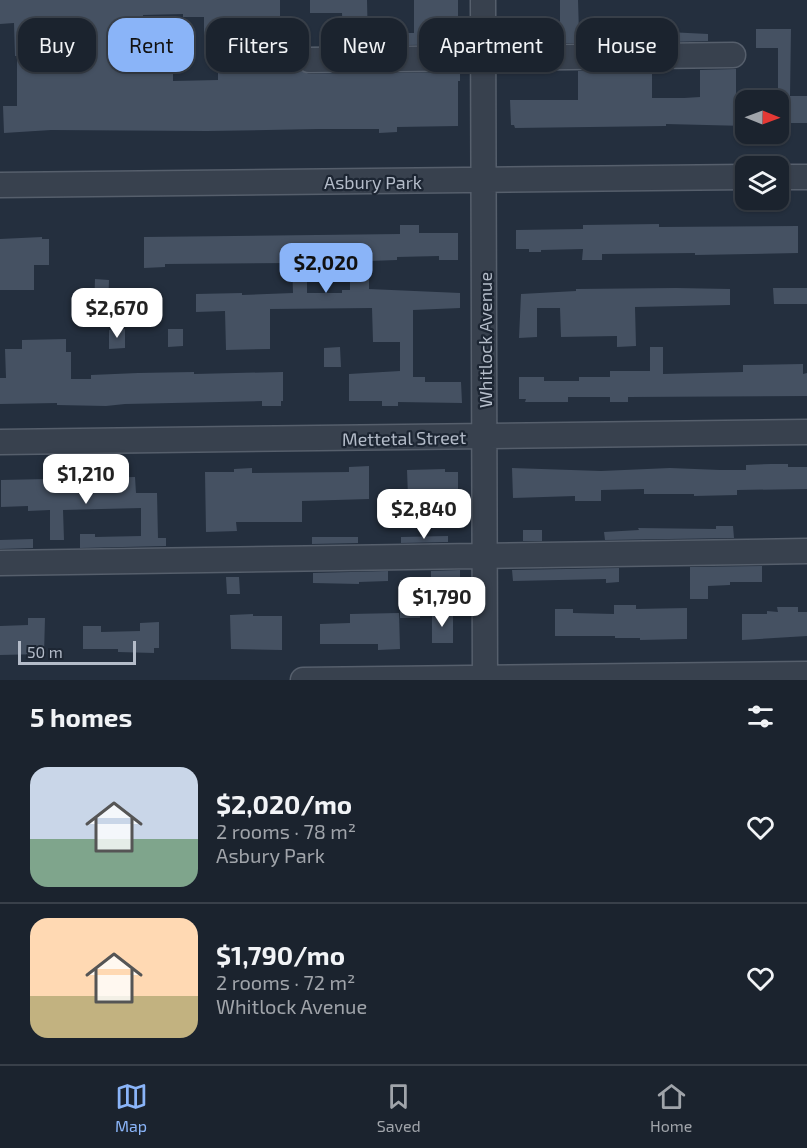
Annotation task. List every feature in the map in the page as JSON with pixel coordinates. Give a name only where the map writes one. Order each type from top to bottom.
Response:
[{"type":"street","name":"Whitlock Avenue","points":[[483,0],[483,18]]},
{"type":"street","points":[[564,57],[733,55]]},
{"type":"street","points":[[309,60],[419,59]]},
{"type":"street","name":"Whitlock Avenue","points":[[484,72],[485,679]]},
{"type":"street","name":"Asbury Park","points":[[0,185],[735,177]]},
{"type":"street","points":[[789,177],[807,177]]},
{"type":"street","name":"Mettetal Street","points":[[0,442],[807,432]]},
{"type":"street","points":[[0,563],[807,551]]},
{"type":"street","points":[[303,680],[807,674]]},
{"type":"building","points":[[0,0],[280,0],[280,18],[206,18],[206,40],[204,40],[204,17],[183,17],[183,14],[143,15],[143,18],[108,18],[108,72],[173,72],[173,81],[218,80],[218,72],[304,72],[309,74],[460,72],[458,126],[397,127],[397,132],[379,133],[379,129],[319,129],[51,130],[4,133],[3,106],[17,106],[17,56],[15,56],[14,23],[0,24]]},
{"type":"building","points":[[310,0],[367,0],[367,18],[342,18],[342,13],[310,13]]},
{"type":"building","points":[[414,0],[458,0],[458,18],[419,18],[419,45],[409,45],[408,33],[414,33]]},
{"type":"building","points":[[560,0],[578,0],[576,43],[564,43],[564,18],[560,18]]},
{"type":"building","points":[[756,29],[791,29],[790,96],[807,96],[807,123],[789,123],[789,90],[778,90],[778,48],[756,48]]},
{"type":"building","points":[[678,32],[708,34],[708,41],[678,42]]},
{"type":"building","points":[[736,69],[735,126],[666,124],[666,126],[515,128],[511,125],[510,100],[578,100],[578,72],[652,72],[652,98],[684,98],[700,97],[700,70]]},
{"type":"building","points":[[659,224],[659,227],[798,226],[798,253],[602,254],[602,260],[582,260],[583,249],[529,252],[529,249],[516,249],[516,230],[583,229],[583,225]]},
{"type":"building","points":[[400,225],[419,225],[419,233],[458,233],[458,260],[439,260],[439,256],[397,257],[397,260],[369,261],[369,289],[460,293],[460,308],[413,310],[413,377],[425,377],[425,382],[461,382],[462,403],[398,402],[398,406],[382,406],[382,401],[349,401],[349,374],[400,371],[400,342],[373,342],[372,308],[270,309],[270,349],[226,350],[225,311],[196,312],[196,294],[293,293],[292,263],[165,264],[165,267],[144,268],[144,237],[400,234]],"holes":[[[307,263],[350,263],[350,290],[342,290],[342,293],[307,293]]]},
{"type":"building","points":[[42,237],[42,239],[49,239],[49,265],[34,265],[34,290],[0,290],[0,239]]},
{"type":"building","points":[[95,279],[109,280],[108,309],[94,309]]},
{"type":"building","points":[[773,288],[807,288],[807,304],[774,304]]},
{"type":"building","points":[[576,289],[730,289],[730,305],[635,307],[636,346],[617,347],[617,336],[561,337],[560,308],[537,308],[537,337],[519,338],[521,294],[576,291]]},
{"type":"building","points":[[139,294],[154,294],[154,311],[139,311]]},
{"type":"building","points":[[125,329],[125,348],[109,349],[109,330]]},
{"type":"building","points":[[168,329],[183,329],[183,346],[168,347]]},
{"type":"building","points":[[66,339],[66,352],[71,352],[71,379],[91,379],[91,375],[138,373],[283,372],[283,401],[281,401],[281,406],[262,406],[262,401],[106,406],[57,405],[57,403],[0,404],[0,378],[6,378],[5,349],[22,349],[22,340]]},
{"type":"building","points":[[340,347],[341,367],[324,367],[324,348]]},
{"type":"building","points":[[650,347],[663,347],[663,374],[743,372],[743,365],[803,364],[803,374],[807,373],[807,396],[628,397],[628,402],[610,402],[610,397],[568,397],[568,402],[525,402],[526,399],[519,399],[519,377],[544,377],[544,381],[579,381],[579,377],[610,377],[610,371],[650,371]]},
{"type":"building","points":[[788,464],[788,467],[807,467],[807,489],[737,490],[737,495],[694,496],[694,494],[644,494],[644,489],[601,490],[601,501],[575,501],[575,496],[513,498],[512,468],[601,471],[670,468],[746,470],[746,465]]},
{"type":"building","points":[[369,466],[369,499],[302,501],[302,522],[236,522],[237,531],[206,532],[205,472],[234,472],[234,469],[252,468],[252,473],[349,472],[349,467]]},
{"type":"building","points":[[445,469],[445,472],[458,472],[458,496],[408,497],[407,470]]},
{"type":"building","points":[[135,477],[136,493],[157,493],[158,538],[166,538],[166,546],[80,548],[80,534],[95,534],[95,537],[141,536],[141,508],[63,510],[64,540],[50,540],[50,510],[28,511],[28,506],[1,507],[1,480]]},
{"type":"building","points":[[716,526],[733,526],[734,538],[605,540],[604,532],[639,530],[638,528],[716,529]]},
{"type":"building","points":[[523,530],[542,530],[542,541],[523,541]]},
{"type":"building","points":[[448,536],[448,542],[401,543],[401,537]]},
{"type":"building","points":[[312,537],[358,537],[358,543],[312,544]]},
{"type":"building","points":[[33,539],[33,548],[0,549],[0,540]]},
{"type":"building","points":[[762,566],[762,582],[730,582],[730,585],[708,586],[708,599],[690,599],[690,567]]},
{"type":"building","points":[[619,568],[619,582],[606,583],[606,579],[513,581],[512,570]]},
{"type":"building","points":[[460,570],[460,584],[431,584],[431,571]]},
{"type":"building","points":[[388,571],[388,581],[359,582],[359,584],[313,583],[313,573]]},
{"type":"building","points":[[226,577],[239,577],[240,594],[227,594]]},
{"type":"building","points":[[400,580],[420,580],[420,618],[400,618]]},
{"type":"building","points":[[614,605],[636,605],[636,609],[687,608],[687,639],[640,640],[640,638],[615,638],[615,636],[555,636],[555,609],[573,609],[573,613],[614,614]]},
{"type":"building","points":[[777,607],[798,607],[798,612],[807,612],[807,636],[742,640],[742,614],[778,612]]},
{"type":"building","points":[[432,612],[453,612],[453,643],[432,643]]},
{"type":"building","points":[[399,613],[400,649],[378,650],[378,644],[320,644],[320,624],[350,623],[350,614]]},
{"type":"building","points":[[253,614],[253,616],[282,616],[282,650],[231,649],[230,615]]},
{"type":"building","points":[[28,618],[45,618],[44,654],[0,655],[0,626],[28,625]]},
{"type":"building","points":[[159,622],[159,648],[154,648],[154,653],[118,652],[118,649],[83,649],[83,626],[101,626],[101,632],[140,631],[140,623]]}]
